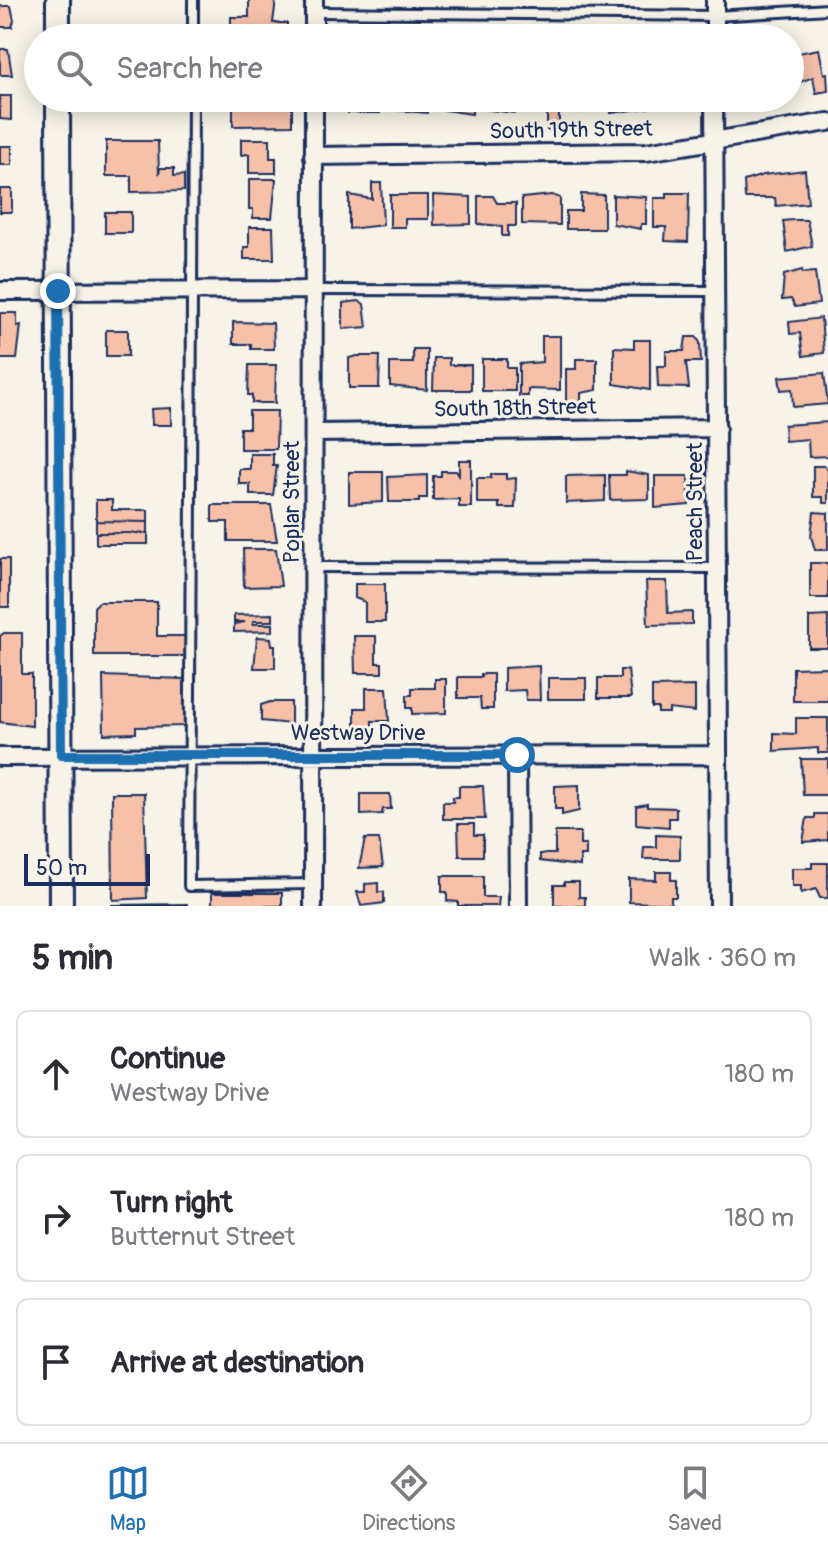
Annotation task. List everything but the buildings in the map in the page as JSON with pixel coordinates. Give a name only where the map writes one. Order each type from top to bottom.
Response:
[{"type":"street","points":[[58,0],[58,24]]},
{"type":"street","points":[[58,112],[61,906]]},
{"type":"street","name":"Poplar Street","points":[[313,906],[314,112]]},
{"type":"street","name":"Peach Street","points":[[714,112],[719,906]]},
{"type":"street","name":"South 19th Street","points":[[313,156],[646,152],[828,122]]},
{"type":"street","points":[[0,291],[313,290]]},
{"type":"street","name":"South 18th Street","points":[[314,433],[717,428]]},
{"type":"street","points":[[517,755],[518,906]]},
{"type":"street","name":"Westway Drive","points":[[0,757],[717,755]]},
{"type":"lane","points":[[193,0],[193,24]]},
{"type":"lane","points":[[314,6],[828,9]]},
{"type":"lane","points":[[193,112],[189,886],[313,884]]},
{"type":"lane","points":[[313,290],[715,291]]},
{"type":"lane","points":[[314,567],[717,568]]},
{"type":"route","points":[[58,291],[61,755],[517,755]]}]
